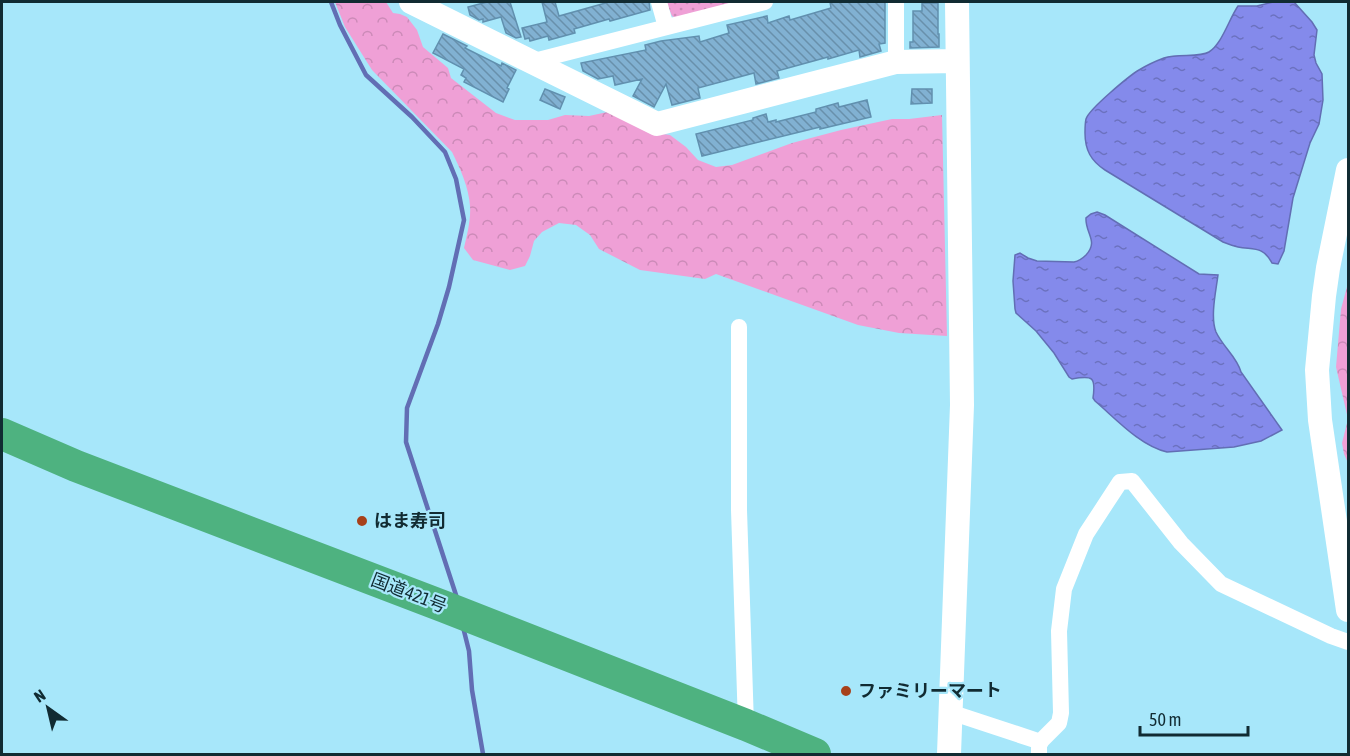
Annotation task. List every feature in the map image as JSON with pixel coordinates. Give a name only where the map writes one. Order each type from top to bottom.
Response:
[{"type":"highway","name":"国道421号","points":[[2,434],[76,466],[746,724],[815,754]]},
{"type":"street","points":[[411,2],[657,124],[897,62],[957,61]]},
{"type":"street","points":[[659,2],[666,27]]},
{"type":"street","points":[[534,62],[765,2]]},
{"type":"street","points":[[896,2],[897,62]]},
{"type":"street","points":[[949,754],[962,405],[957,2]]},
{"type":"street","points":[[1348,170],[1327,278],[1317,370],[1320,420],[1348,610]]},
{"type":"street","points":[[739,327],[739,510],[746,724]]},
{"type":"street","points":[[950,712],[1040,748],[1059,723],[1061,713],[1059,631],[1065,590],[1086,534],[1120,482],[1132,481],[1181,543],[1221,584],[1348,642]]},
{"type":"green space","points":[[335,2],[386,2],[393,13],[407,17],[417,30],[423,47],[448,68],[451,78],[496,113],[515,120],[548,120],[565,115],[589,116],[612,111],[656,133],[670,135],[698,160],[716,167],[732,165],[792,143],[841,130],[892,119],[942,115],[947,336],[899,333],[858,325],[716,274],[705,279],[640,270],[599,249],[590,235],[576,225],[559,223],[542,232],[534,241],[525,266],[510,270],[473,260],[464,248],[470,211],[468,192],[452,152],[372,70],[345,27]]},
{"type":"green space","points":[[666,2],[738,2],[676,18],[672,16]]},
{"type":"green space","points":[[1348,283],[1348,419],[1336,367],[1341,309]]},
{"type":"green space","points":[[1348,419],[1348,463],[1342,443]]},
{"type":"water","points":[[1273,2],[1294,2],[1317,30],[1314,55],[1322,74],[1323,100],[1319,124],[1310,143],[1293,198],[1284,251],[1278,264],[1272,263],[1262,251],[1236,247],[1223,242],[1105,170],[1090,154],[1086,145],[1085,133],[1089,114],[1134,73],[1164,58],[1209,52],[1222,37],[1238,6],[1257,6]]},
{"type":"water","points":[[1097,212],[1199,274],[1218,275],[1213,312],[1216,332],[1282,430],[1261,441],[1234,447],[1167,452],[1138,438],[1095,401],[1092,379],[1069,377],[1054,353],[1036,331],[1016,313],[1013,281],[1015,255],[1020,253],[1037,261],[1074,262],[1079,260],[1090,250],[1091,245],[1086,218]]},
{"type":"building","points":[[487,2],[510,2],[521,37],[516,38],[506,33],[501,17],[483,22],[483,19],[479,20],[470,15],[468,7]]},
{"type":"building","points":[[542,2],[555,2],[559,16],[609,2],[649,2],[650,10],[574,29],[575,33],[549,40],[548,36],[530,41],[529,38],[525,39],[522,28],[547,22]]},
{"type":"building","points":[[830,2],[885,2],[885,43],[879,44],[881,51],[860,57],[859,50],[828,59],[828,57],[777,71],[779,78],[756,84],[754,73],[698,88],[700,98],[672,105],[666,84],[654,107],[633,96],[642,79],[615,85],[613,76],[598,79],[583,71],[581,63],[646,50],[645,45],[699,36],[700,42],[729,33],[727,25],[767,16],[768,23],[789,16],[790,20],[831,8]]},
{"type":"building","points":[[922,3],[938,3],[939,47],[910,48],[910,42],[913,42],[913,11],[922,11]]},
{"type":"building","points":[[443,34],[501,66],[502,63],[516,70],[503,102],[464,82],[466,78],[461,75],[464,69],[433,53]]},
{"type":"building","points":[[545,89],[565,97],[560,109],[540,100]]},
{"type":"building","points":[[912,89],[932,89],[932,103],[911,104]]},
{"type":"building","points":[[867,100],[871,117],[702,156],[696,134],[753,120],[753,118],[766,114],[768,122],[776,120],[776,122],[816,112],[816,109],[838,103],[839,107]]},
{"type":"waterway","points":[[331,2],[340,25],[366,75],[412,117],[445,152],[456,179],[464,220],[438,324],[407,408],[406,442],[457,598]]},
{"type":"waterway","points":[[463,627],[469,651],[472,690],[483,754]]},
{"type":"place","name":"はま寿司","points":[[362,521]]},
{"type":"place","name":"ファミリーマート","points":[[846,691]]}]
